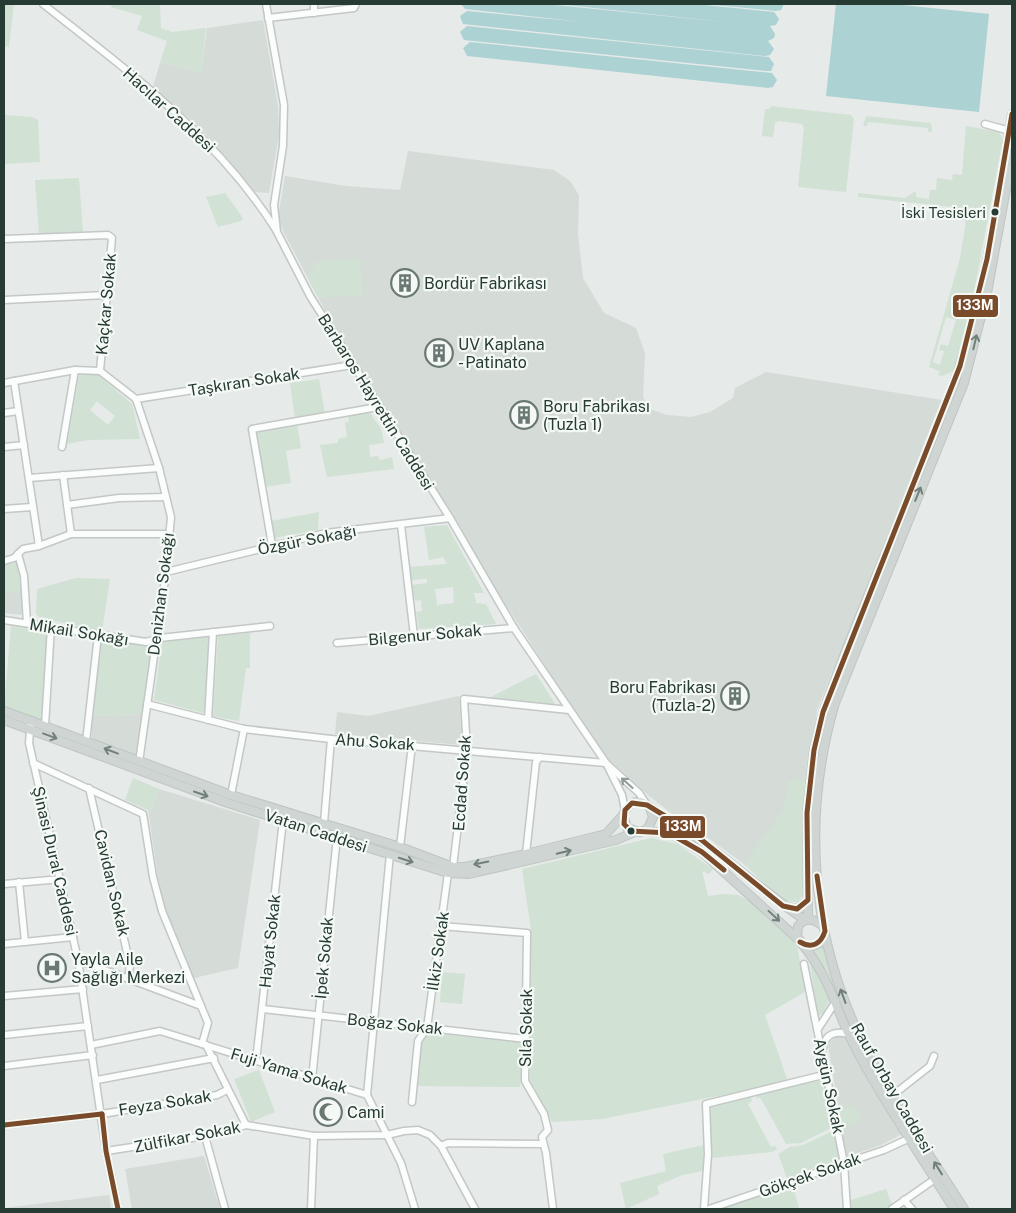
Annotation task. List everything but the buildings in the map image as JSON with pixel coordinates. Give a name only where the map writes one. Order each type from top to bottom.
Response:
[{"type":"main road","points":[[800,941],[798,926],[806,920],[808,900],[807,812],[814,750],[823,712],[961,364],[974,314],[1011,131],[1012,114]]},
{"type":"main road","name":"Rauf Orbay Caddesi","points":[[964,1209],[868,1053],[852,1019],[835,973],[824,929],[817,881],[814,832],[820,767],[828,727],[849,663],[964,383],[987,293],[1012,156]]},
{"type":"main road","name":"Vatan Caddesi","points":[[4,711],[231,795],[400,847],[453,867],[465,867],[526,854],[606,834],[624,812]]},
{"type":"main road","name":"Vatan Caddesi","points":[[4,720],[157,778],[448,873],[468,874],[616,840],[635,832]]},
{"type":"main road","points":[[632,803],[648,806],[693,833],[783,906],[806,920],[818,921],[824,929],[822,940],[816,946],[800,941],[702,852],[669,833],[635,832],[624,824],[624,812],[632,803]]},
{"type":"main road","points":[[644,831],[653,821],[648,806]]},
{"type":"main road","points":[[783,906],[797,909],[808,900]]},
{"type":"main road","name":"Rauf Orbay Caddesi","points":[[800,941],[822,970],[848,1034],[876,1085],[954,1209]]},
{"type":"street","name":"Hacılar Caddesi","points":[[44,4],[199,134],[237,176],[262,208],[277,232]]},
{"type":"street","name":"Barbaros Hayrettin Caddesi","points":[[266,4],[284,105],[283,146],[274,205],[277,232],[310,296],[378,407],[450,518],[514,628],[606,763]]},
{"type":"street","points":[[314,4],[314,13]]},
{"type":"street","points":[[268,18],[354,8],[356,4]]},
{"type":"street","points":[[985,124],[1011,131]]},
{"type":"street","name":"Kaçkar Sokak","points":[[4,239],[108,235],[112,238],[100,371]]},
{"type":"street","points":[[4,300],[106,295]]},
{"type":"street","name":"Taşkıran Sokak","points":[[136,400],[352,365]]},
{"type":"street","points":[[62,447],[75,370]]},
{"type":"street","points":[[4,383],[75,370],[100,371],[136,400]]},
{"type":"street","points":[[14,381],[39,546]]},
{"type":"street","name":"Denizhan Sokağı","points":[[136,400],[159,468],[171,517],[166,572],[139,762]]},
{"type":"street","points":[[272,545],[252,429],[378,407]]},
{"type":"street","points":[[4,413],[18,410]]},
{"type":"street","points":[[4,447],[24,445]]},
{"type":"street","points":[[29,478],[159,468]]},
{"type":"street","points":[[63,475],[71,534]]},
{"type":"street","points":[[67,505],[119,498],[166,497]]},
{"type":"street","points":[[4,509],[32,507]]},
{"type":"street","name":"Özgür Sokağı","points":[[166,572],[326,533],[450,518]]},
{"type":"street","points":[[401,525],[414,636]]},
{"type":"street","points":[[4,561],[18,554],[23,549],[39,546],[71,534],[169,534]]},
{"type":"street","points":[[18,554],[24,576],[27,624]]},
{"type":"street","name":"Mikail Sokağı","points":[[4,620],[146,642],[155,641],[160,638],[270,626]]},
{"type":"street","points":[[45,726],[51,627]]},
{"type":"street","name":"Bilgenur Sokak","points":[[336,643],[514,628]]},
{"type":"street","points":[[208,720],[213,632]]},
{"type":"street","points":[[86,742],[98,635]]},
{"type":"street","name":"Ecdad Sokak","points":[[453,867],[467,750],[464,700],[569,710]]},
{"type":"street","name":"Ahu Sokak","points":[[147,704],[244,729],[331,739],[606,763]]},
{"type":"street","name":"Şinasi Dural Caddesi","points":[[31,720],[29,743],[78,960],[106,1151],[118,1209]]},
{"type":"street","points":[[231,795],[244,729]]},
{"type":"street","points":[[324,823],[331,739]]},
{"type":"street","points":[[400,847],[412,745]]},
{"type":"street","points":[[526,854],[536,762],[540,757]]},
{"type":"street","points":[[606,763],[639,793],[648,806]]},
{"type":"street","points":[[606,763],[622,795],[624,812]]},
{"type":"street","points":[[33,764],[143,814],[153,877],[162,911],[208,1023],[204,1045],[214,1058],[227,1090],[246,1125]]},
{"type":"street","name":"Cavidan Sokak","points":[[89,788],[130,965],[128,979]]},
{"type":"street","name":"Hayat Sokak","points":[[256,1061],[283,820]]},
{"type":"street","name":"İpek Sokak","points":[[312,1079],[337,837]]},
{"type":"street","points":[[367,1095],[390,854]]},
{"type":"street","name":"İlkiz Sokak","points":[[412,1102],[418,1041],[427,1028],[448,873]]},
{"type":"street","points":[[4,884],[61,879]]},
{"type":"street","points":[[20,882],[26,942]]},
{"type":"street","name":"Sıla Sokak","points":[[441,926],[527,933],[525,1081],[544,1114],[548,1130],[542,1137],[546,1153],[553,1209]]},
{"type":"street","points":[[4,944],[73,937]]},
{"type":"street","points":[[78,960],[201,1006]]},
{"type":"street","name":"Aygün Sokak","points":[[804,964],[817,1031],[823,1048],[844,1163],[847,1209]]},
{"type":"street","points":[[4,996],[83,988]]},
{"type":"street","points":[[817,1031],[820,1023],[836,1001]]},
{"type":"street","name":"Boğaz Sokak","points":[[263,1009],[526,1039]]},
{"type":"street","points":[[4,1035],[88,1026]]},
{"type":"street","name":"Fuji Yama Sokak","points":[[91,1045],[160,1031],[367,1095],[401,1163],[416,1209]]},
{"type":"street","points":[[823,1048],[830,1034],[837,1031],[848,1034]]},
{"type":"street","points":[[4,1066],[93,1055]]},
{"type":"street","points":[[893,1095],[930,1066],[934,1056]]},
{"type":"street","points":[[97,1080],[214,1058]]},
{"type":"street","points":[[704,1209],[708,1154],[706,1104],[827,1074]]},
{"type":"street","name":"Feyza Sokak","points":[[4,1125],[102,1114],[217,1095],[227,1090]]},
{"type":"street","name":"Zülfikar Sokak","points":[[106,1151],[205,1136],[246,1125],[314,1136],[387,1135],[418,1130],[430,1135],[441,1146]]},
{"type":"street","points":[[205,1136],[226,1209]]},
{"type":"street","points":[[311,1209],[314,1136]]},
{"type":"street","name":"Gökçek Sokak","points":[[709,1209],[884,1150],[910,1138]]},
{"type":"street","points":[[474,1209],[441,1146],[448,1143],[543,1144]]},
{"type":"street","points":[[892,1209],[935,1179]]},
{"type":"street","points":[[904,1200],[912,1209]]},
{"type":"shaded area","points":[[263,20],[278,106],[279,135],[269,193],[255,192],[202,130],[153,87],[160,63],[201,72],[207,28]]},
{"type":"shaded area","points":[[408,151],[554,170],[570,181],[579,195],[578,234],[583,278],[604,313],[636,328],[645,353],[643,396],[647,408],[667,415],[691,417],[710,412],[733,398],[735,388],[766,372],[942,400],[817,710],[802,818],[804,894],[797,902],[787,901],[744,864],[696,829],[676,817],[648,795],[601,752],[495,588],[453,514],[380,405],[337,333],[284,233],[278,218],[285,176],[346,186],[400,190]]},
{"type":"shaded area","points":[[4,592],[21,592],[22,615],[4,613]]},
{"type":"shaded area","points":[[459,696],[462,745],[335,734],[337,712],[368,716]]},
{"type":"shaded area","points":[[143,714],[137,756],[92,740],[92,716]]},
{"type":"shaded area","points":[[159,789],[260,820],[238,968],[194,978],[164,908],[158,877],[149,816]]},
{"type":"shaded area","points":[[836,1036],[845,1036],[902,1134],[881,1145],[846,1157],[828,1044]]},
{"type":"shaded area","points":[[204,1156],[220,1209],[132,1209],[125,1169]]},
{"type":"shaded area","points":[[109,1195],[111,1209],[4,1209],[4,1208]]},
{"type":"green space","points":[[4,4],[14,4],[9,47],[4,46]]},
{"type":"green space","points":[[112,4],[160,4],[161,28],[172,32],[206,28],[201,72],[160,63],[167,41],[137,30],[142,16],[111,7]]},
{"type":"green space","points":[[771,106],[851,115],[854,119],[846,192],[798,187],[804,128],[802,124],[778,121],[775,123],[773,137],[762,136],[765,109],[769,109]]},
{"type":"green space","points":[[4,115],[32,117],[38,120],[40,162],[4,164]]},
{"type":"green space","points":[[866,116],[931,123],[932,132],[928,132],[928,128],[868,122],[867,126],[863,126]]},
{"type":"green space","points":[[966,126],[999,132],[1003,139],[970,313],[954,370],[943,376],[938,375],[940,371],[929,367],[960,258],[966,222],[952,211],[952,207],[858,197],[858,193],[905,198],[916,191],[916,197],[929,199],[930,190],[936,190],[937,178],[952,180],[953,174],[962,175]],"holes":[[[946,317],[956,320],[948,346],[941,344],[939,350],[944,351],[940,365],[933,362]]]},
{"type":"green space","points":[[79,178],[83,232],[39,234],[35,180]]},
{"type":"green space","points":[[225,193],[243,218],[241,221],[218,227],[206,197]]},
{"type":"green space","points":[[360,258],[363,295],[319,298],[308,279],[317,261]]},
{"type":"green space","points":[[970,347],[952,404],[937,440],[959,380]]},
{"type":"green space","points":[[79,375],[98,375],[132,404],[140,439],[88,440],[67,444]],"holes":[[[97,401],[115,416],[108,425],[90,410]]]},
{"type":"green space","points":[[319,379],[325,414],[295,418],[290,383]]},
{"type":"green space","points":[[370,413],[381,429],[384,443],[369,445],[370,457],[378,456],[380,460],[392,457],[394,469],[327,477],[320,445],[338,443],[338,439],[347,437],[345,422],[349,422],[348,416]]},
{"type":"green space","points":[[297,425],[301,448],[286,451],[291,483],[264,487],[255,432]]},
{"type":"green space","points":[[937,440],[922,479],[903,523]]},
{"type":"green space","points":[[319,512],[318,530],[274,538],[271,521]]},
{"type":"green space","points":[[903,523],[849,653],[829,711],[816,775],[811,827],[813,785],[819,747],[831,698],[842,667]]},
{"type":"green space","points":[[447,525],[484,593],[474,593],[476,603],[486,604],[496,624],[419,629],[416,612],[422,611],[421,600],[415,601],[412,585],[427,583],[427,579],[411,580],[409,567],[447,564],[443,557],[429,560],[424,527]],"holes":[[[453,587],[454,603],[437,605],[435,589]]]},
{"type":"green space","points":[[17,563],[21,592],[4,592],[4,565]]},
{"type":"green space","points":[[76,578],[110,579],[102,631],[40,618],[36,614],[37,589]]},
{"type":"green space","points":[[11,626],[47,632],[41,720],[4,707]]},
{"type":"green space","points":[[250,633],[250,668],[246,668],[239,721],[213,716],[218,636]]},
{"type":"green space","points":[[209,637],[206,711],[203,713],[154,700],[162,642]]},
{"type":"green space","points":[[102,640],[151,646],[143,714],[92,716]]},
{"type":"green space","points":[[536,674],[556,705],[487,699]]},
{"type":"green space","points":[[133,778],[159,789],[149,816],[148,810],[125,800]]},
{"type":"green space","points":[[794,779],[806,781],[801,845],[804,894],[797,902],[777,894],[744,864],[784,809],[788,782]]},
{"type":"green space","points":[[651,838],[677,844],[713,869],[709,874],[702,871],[708,896],[738,895],[756,904],[797,945],[805,992],[765,1015],[788,1082],[602,1119],[552,1122],[530,1079],[531,930],[522,869]]},
{"type":"green space","points":[[823,945],[837,991],[864,1054],[959,1209],[864,1057],[828,973],[814,952]]},
{"type":"green space","points":[[809,957],[819,972],[830,999],[823,1013],[818,1016]]},
{"type":"green space","points":[[442,972],[465,974],[462,1004],[440,1002]]},
{"type":"green space","points":[[431,1033],[523,1043],[520,1087],[415,1086],[420,1042]]},
{"type":"green space","points":[[259,1070],[275,1112],[251,1122],[234,1079]]},
{"type":"green space","points":[[821,1080],[833,1127],[801,1143],[786,1144],[760,1097],[757,1099],[756,1095]]},
{"type":"green space","points":[[751,1097],[752,1101],[748,1104],[771,1147],[775,1146],[777,1149],[772,1152],[711,1158],[708,1110],[712,1106]]},
{"type":"green space","points":[[838,1098],[845,1109],[853,1104],[861,1119],[848,1126],[843,1126]]},
{"type":"green space","points":[[833,1131],[840,1159],[787,1178],[778,1154],[790,1147],[803,1145]]},
{"type":"green space","points":[[704,1145],[703,1171],[682,1175],[657,1186],[659,1194],[626,1209],[620,1183],[666,1171],[663,1154]]},
{"type":"green space","points":[[793,1185],[799,1209],[720,1209]]},
{"type":"green space","points":[[886,1189],[892,1205],[887,1209],[852,1209],[851,1200]]},
{"type":"water","points":[[461,4],[546,4],[733,23],[557,4],[695,4],[774,12],[779,19],[776,25],[770,26],[775,34],[774,38],[768,41],[774,49],[770,55],[765,56],[463,24],[460,16],[467,11],[583,22],[465,9]]},
{"type":"water","points":[[705,4],[784,4],[781,10],[776,11]]},
{"type":"water","points":[[836,4],[893,4],[989,14],[979,112],[826,96]]},
{"type":"water","points":[[467,26],[769,57],[774,64],[771,71],[766,71],[464,40],[460,32]]},
{"type":"water","points":[[470,42],[772,73],[777,80],[773,87],[768,88],[467,56],[463,48]]},
{"type":"transit line","name":"133M","points":[[724,870],[702,852],[669,833],[631,831],[624,824],[625,810],[632,803],[647,805],[693,833],[783,906],[797,909],[808,900],[807,813],[814,750],[823,712],[960,366],[987,259],[1012,114]]},
{"type":"transit line","name":"133M","points":[[800,942],[808,945],[816,944],[825,931],[817,876]]},
{"type":"transit line","name":"133M","points":[[102,1114],[106,1151],[118,1209]]},
{"type":"transit line","name":"133M","points":[[4,1125],[102,1114]]},
{"type":"place","name":"İski Tesisleri","points":[[995,212]]},
{"type":"place","name":"Bordür Fabrikası","points":[[405,283]]},
{"type":"place","name":"UV Kaplana - Patinato","points":[[439,353]]},
{"type":"place","name":"Boru Fabrikası (Tuzla 1)","points":[[524,415]]},
{"type":"place","name":"Boru Fabrikası (Tuzla-2)","points":[[735,696]]},
{"type":"place","name":"Yayla Aile Sağlığı Merkezi","points":[[52,968]]},
{"type":"place","name":"Cami","points":[[328,1112]]}]
